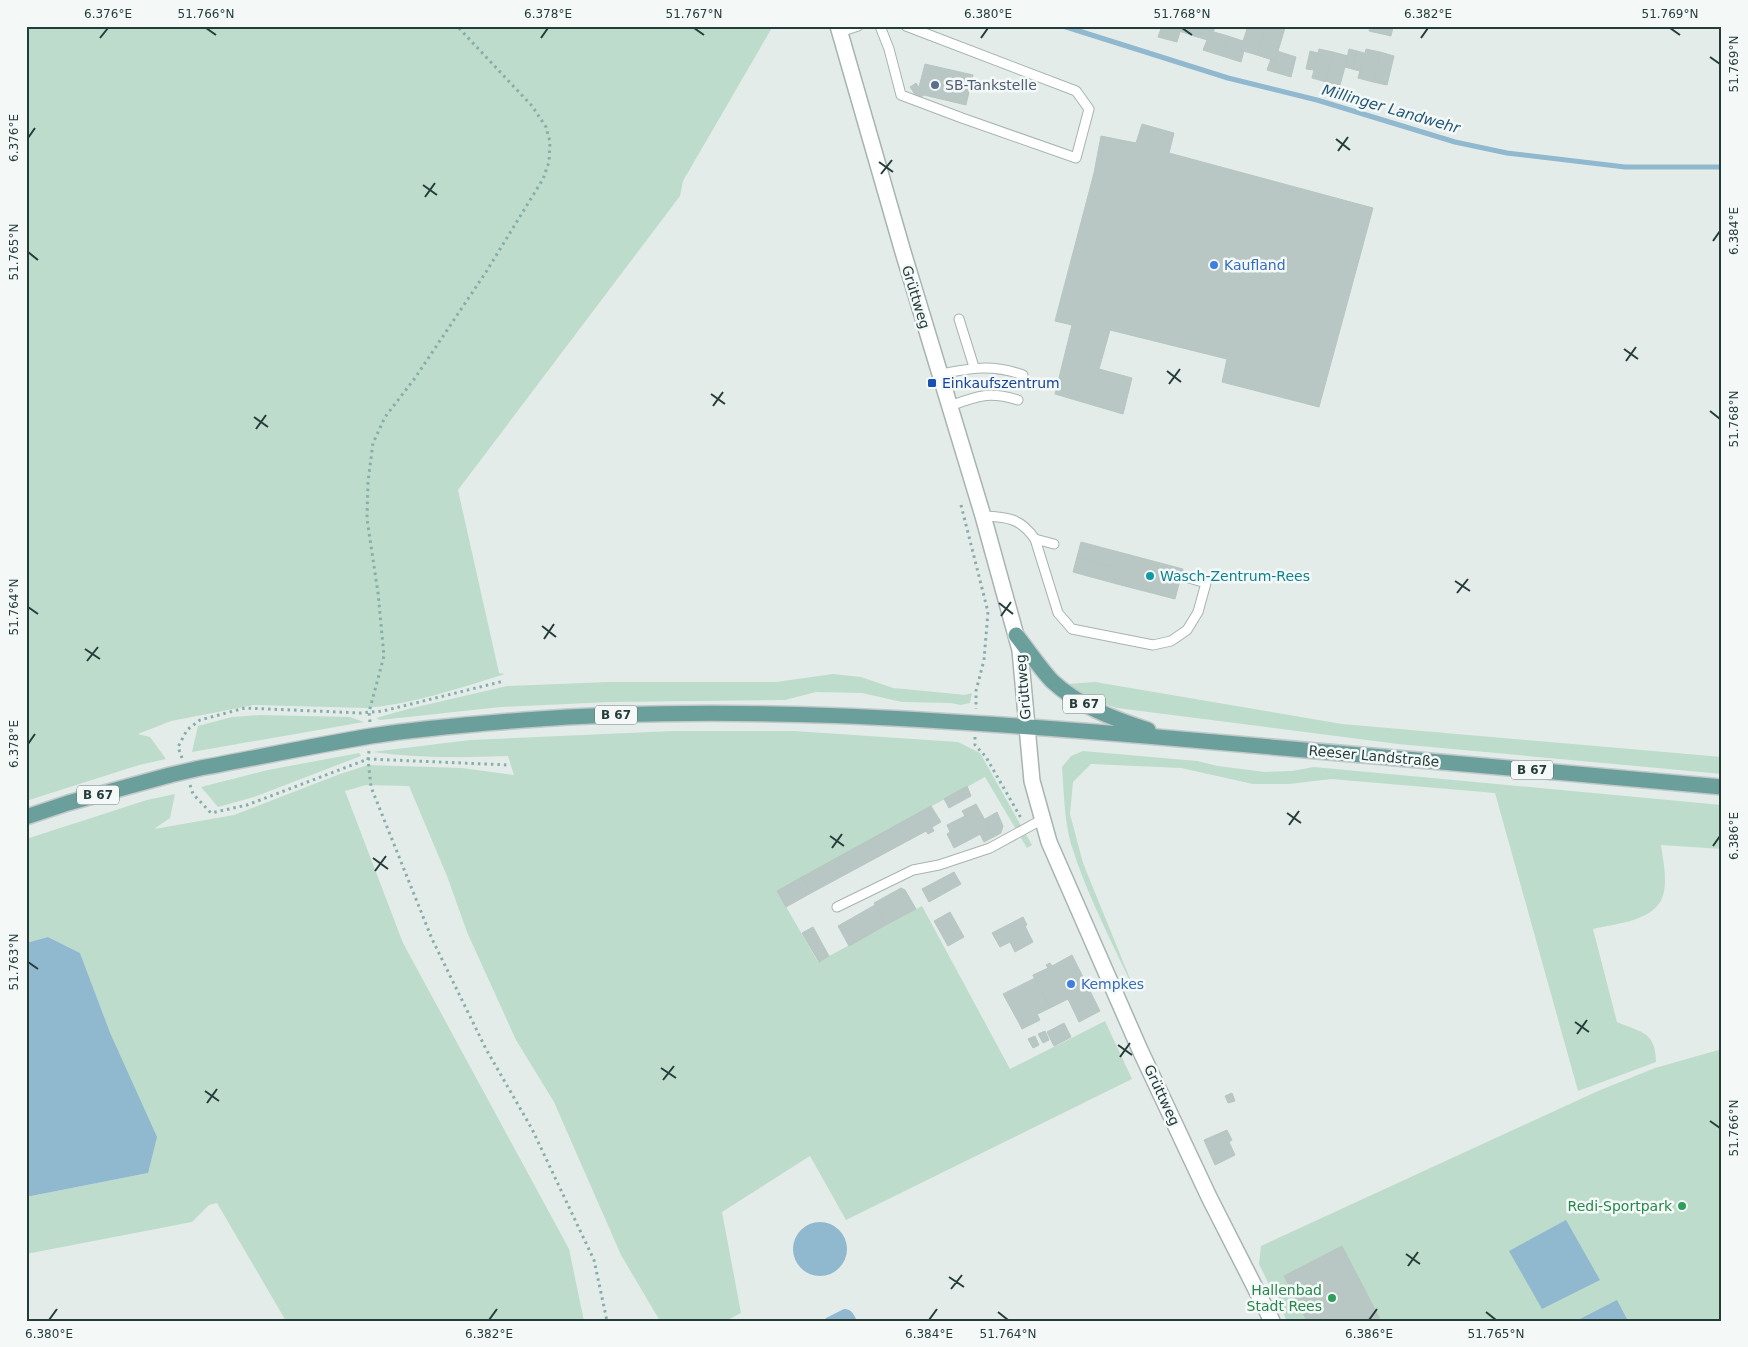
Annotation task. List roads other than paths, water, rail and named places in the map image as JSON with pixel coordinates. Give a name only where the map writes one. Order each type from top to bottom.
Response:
[{"type":"main road","name":"B 67","points":[[1016,635],[1052,681],[1076,700],[1116,720],[1176,739]]},
{"type":"main road","name":"B 67","points":[[26,817],[68,803],[196,768],[370,736],[450,726],[527,720],[658,714],[740,714],[1026,726]]},
{"type":"main road","name":"Reeser Landstraße","points":[[1026,726],[1722,787]]},
{"type":"street","name":"Grüttweg","points":[[839,29],[983,516],[1020,650],[1032,781],[1049,842],[1135,1038],[1209,1197],[1272,1321]]},
{"type":"lane","points":[[839,29],[858,26]]},
{"type":"lane","points":[[880,26],[889,49],[901,95],[1076,158],[1089,109],[1076,91],[906,26]]},
{"type":"lane","points":[[959,318],[974,368]]},
{"type":"lane","points":[[940,374],[992,367],[1008,370],[1023,376]]},
{"type":"lane","points":[[950,406],[976,396],[1000,395],[1018,400]]},
{"type":"lane","points":[[983,516],[1013,519],[1028,530],[1035,539],[1058,613],[1072,629],[1153,645],[1171,641],[1187,630],[1198,612],[1206,583],[1182,576]]},
{"type":"lane","points":[[1035,539],[1054,544]]},
{"type":"lane","points":[[838,907],[913,870],[939,865],[990,848],[1043,819]]},
{"type":"water","points":[[48,937],[80,953],[111,1035],[157,1137],[148,1173],[26,1197],[26,943]]},
{"type":"water","points":[[1566,1220],[1600,1280],[1542,1309],[1509,1251]]},
{"type":"water","points":[[820,1222],[830,1224],[839,1230],[845,1239],[847,1249],[845,1259],[839,1268],[830,1274],[820,1276],[810,1274],[801,1268],[795,1259],[793,1249],[795,1239],[801,1230],[810,1224]]},
{"type":"water","points":[[1617,1300],[1628,1321],[1576,1321]]},
{"type":"water","points":[[844,1309],[851,1311],[857,1321],[824,1321],[826,1318]]},
{"type":"waterway","name":"Millinger Landwehr","points":[[1063,26],[1228,78],[1317,100],[1455,142],[1507,153],[1625,167],[1722,167]]},
{"type":"place","name":"SB-Tankstelle","points":[[935,85]]},
{"type":"place","name":"Kaufland","points":[[1214,265]]},
{"type":"place","name":"Einkaufszentrum","points":[[932,383]]},
{"type":"place","name":"Wasch-Zentrum-Rees","points":[[1150,576]]},
{"type":"place","name":"Kempkes","points":[[1071,984]]},
{"type":"place","name":"Redi-Sportpark","points":[[1682,1206]]},
{"type":"place","name":"Hallenbad Stadt Rees","points":[[1332,1298]]}]
